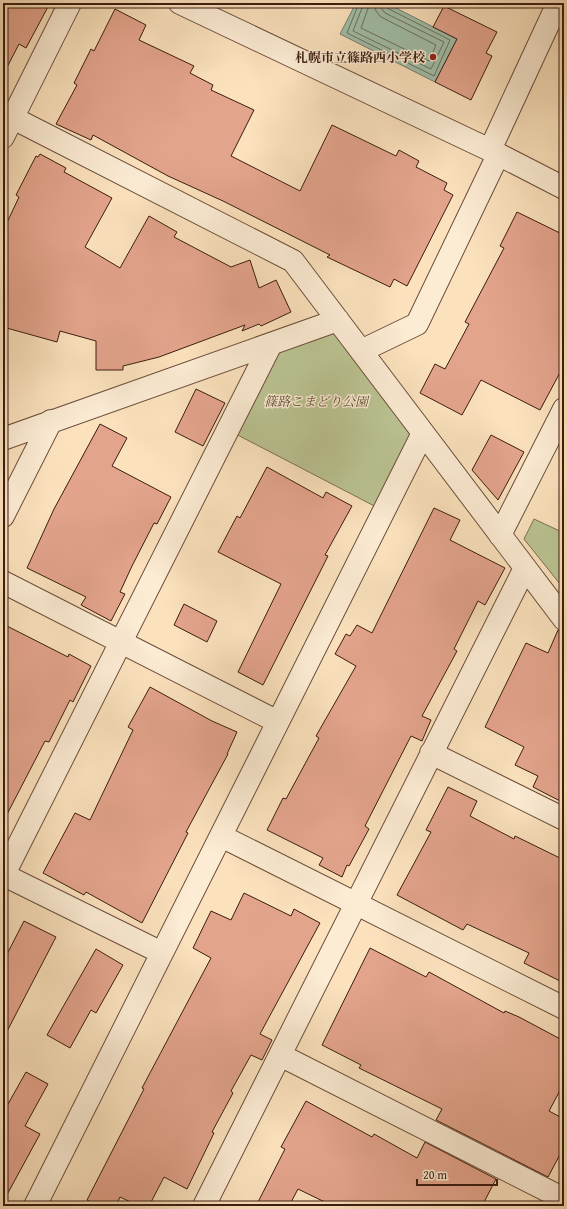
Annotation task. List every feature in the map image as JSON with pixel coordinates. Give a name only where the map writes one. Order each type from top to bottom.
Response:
[{"type":"street","points":[[3,137],[70,3]]},
{"type":"street","points":[[180,3],[494,152],[564,188]]},
{"type":"street","points":[[361,351],[417,324],[494,152],[558,3]]},
{"type":"street","points":[[13,118],[293,261],[564,619]]},
{"type":"street","points":[[3,439],[338,320]]},
{"type":"street","points":[[162,953],[3,875],[272,344]]},
{"type":"street","points":[[500,535],[564,409]]},
{"type":"street","points":[[3,516],[51,422]]},
{"type":"street","points":[[35,1206],[423,433]]},
{"type":"street","points":[[204,1206],[355,903],[525,568]]},
{"type":"street","points":[[3,582],[278,722]]},
{"type":"street","points":[[431,753],[564,819]]},
{"type":"street","points":[[221,836],[564,1008]]},
{"type":"street","points":[[280,1055],[564,1199]]},
{"type":"green space","name":"篠路こまどり公園","points":[[338,320],[423,433],[384,511],[228,430],[271,344]]},
{"type":"green space","points":[[534,519],[564,533],[564,589],[524,539]]},
{"type":"water","points":[[356,3],[386,3],[457,39],[435,82],[340,34]]},
{"type":"building","points":[[3,3],[50,3],[26,48],[19,44],[3,75]]},
{"type":"building","points":[[444,6],[497,32],[486,53],[492,56],[471,100],[435,82],[457,39],[433,27]]},
{"type":"building","points":[[115,9],[146,25],[139,40],[194,66],[190,73],[213,85],[211,90],[254,110],[231,156],[300,191],[332,125],[396,156],[399,150],[419,161],[416,167],[447,183],[444,190],[453,195],[407,286],[394,279],[390,287],[327,257],[330,255],[223,201],[168,176],[93,135],[91,140],[56,124],[77,85],[74,83],[91,49],[94,51]]},
{"type":"building","points":[[40,154],[66,168],[64,172],[112,198],[85,247],[120,268],[149,216],[177,232],[174,237],[231,267],[250,260],[259,288],[276,280],[291,312],[261,326],[259,324],[242,331],[245,325],[159,357],[123,366],[123,370],[96,370],[96,341],[60,331],[57,342],[3,327],[3,231],[19,197],[16,195],[36,156],[38,157]]},
{"type":"building","points":[[517,212],[564,235],[564,365],[540,410],[481,380],[462,415],[420,393],[435,364],[445,369],[469,324],[465,322],[504,248],[500,246]]},
{"type":"building","points":[[196,389],[225,403],[203,446],[175,432]]},
{"type":"building","points":[[100,424],[127,438],[112,466],[171,497],[157,524],[154,523],[132,566],[120,592],[125,594],[111,621],[81,605],[86,597],[27,568],[54,509]]},
{"type":"building","points":[[491,435],[524,452],[498,500],[472,470]]},
{"type":"building","points":[[267,467],[323,498],[326,492],[352,506],[325,555],[328,556],[263,685],[238,672],[281,584],[218,552],[237,516],[240,518]]},
{"type":"building","points":[[434,508],[460,520],[450,540],[505,568],[485,605],[478,601],[454,649],[457,651],[422,716],[431,720],[422,741],[411,736],[365,826],[369,829],[349,866],[347,865],[342,877],[319,865],[323,858],[267,830],[283,798],[286,799],[319,738],[316,736],[356,666],[335,654],[346,634],[350,636],[357,625],[372,633]]},
{"type":"building","points":[[184,604],[217,621],[207,642],[174,625]]},
{"type":"building","points":[[3,624],[68,657],[69,654],[91,666],[73,702],[70,700],[49,742],[45,741],[3,822]]},
{"type":"building","points":[[558,630],[564,631],[564,803],[533,787],[538,776],[515,765],[524,747],[485,727],[526,643],[548,653]]},
{"type":"building","points":[[150,687],[212,721],[237,732],[228,754],[186,832],[188,833],[142,923],[86,892],[84,895],[43,873],[75,813],[90,820],[133,730],[128,727]]},
{"type":"building","points":[[448,787],[477,801],[470,816],[514,839],[515,836],[564,860],[564,983],[524,963],[529,953],[467,924],[463,930],[397,895],[431,832],[426,830]]},
{"type":"building","points":[[244,893],[291,916],[294,909],[320,923],[260,1034],[272,1040],[262,1060],[251,1055],[231,1091],[233,1093],[212,1132],[214,1133],[187,1189],[164,1177],[149,1206],[139,1206],[120,1197],[116,1206],[99,1206],[87,1200],[144,1089],[142,1088],[211,958],[193,948],[211,911],[231,920]]},
{"type":"building","points":[[24,921],[56,937],[3,1039],[3,962]]},
{"type":"building","points":[[370,948],[426,977],[429,972],[504,1013],[505,1011],[519,1017],[564,1041],[564,1083],[549,1111],[564,1119],[564,1147],[548,1177],[436,1120],[442,1109],[359,1068],[361,1065],[322,1045]]},
{"type":"building","points":[[96,949],[123,965],[96,1013],[91,1010],[70,1048],[47,1035]]},
{"type":"building","points":[[26,1072],[48,1084],[25,1126],[40,1134],[3,1202],[3,1113]]},
{"type":"building","points":[[306,1101],[372,1137],[374,1134],[417,1158],[425,1142],[496,1179],[482,1206],[333,1206],[298,1189],[289,1206],[256,1206],[285,1149],[281,1147]]},
{"type":"place","name":"札幌市立篠路西小学校","points":[[433,57]]}]
